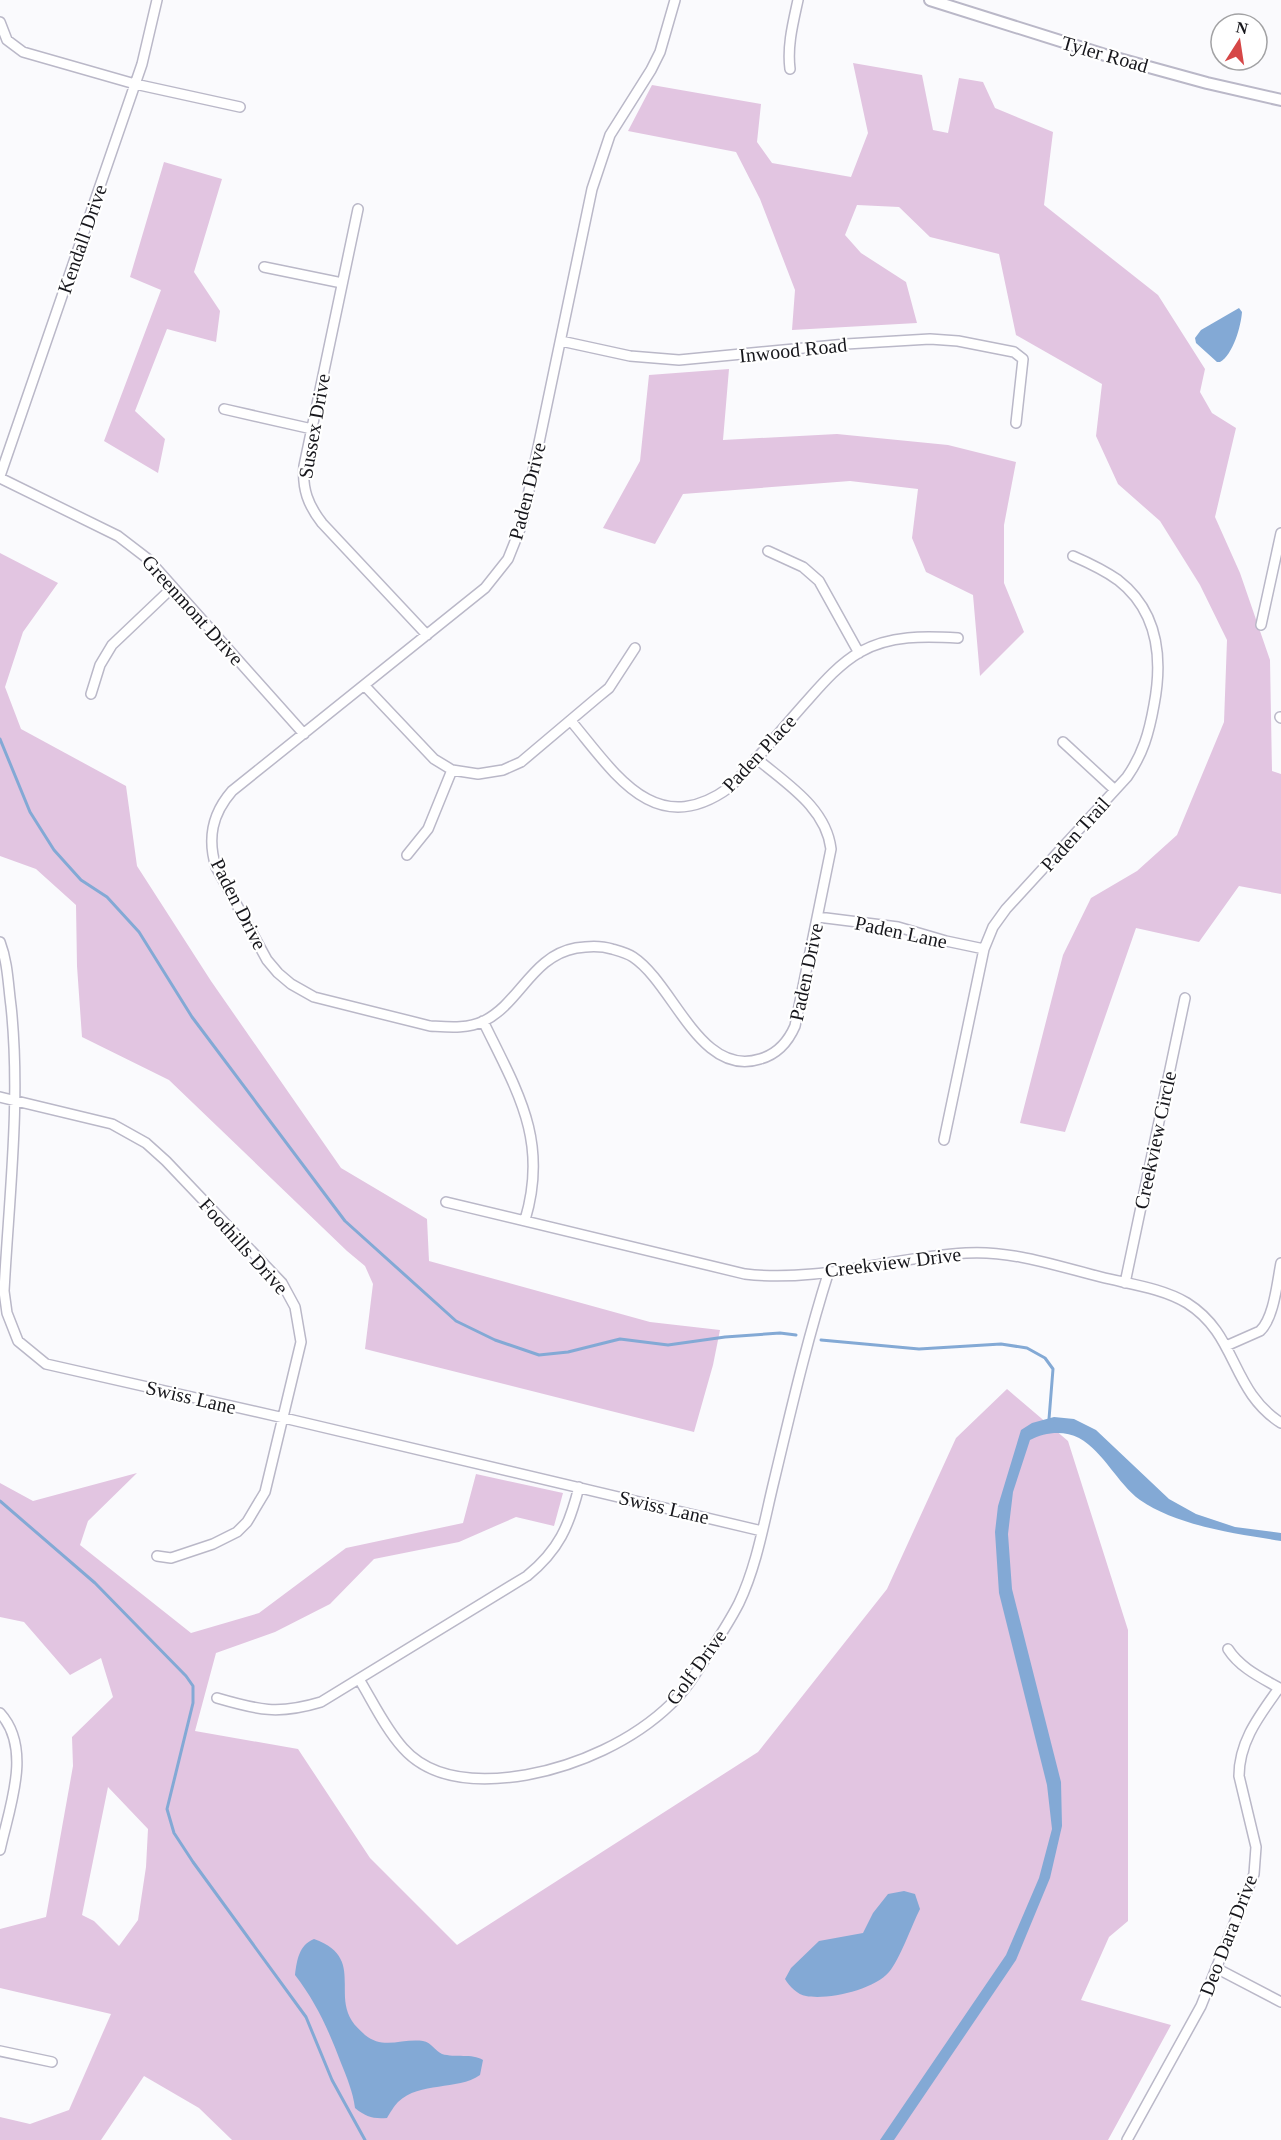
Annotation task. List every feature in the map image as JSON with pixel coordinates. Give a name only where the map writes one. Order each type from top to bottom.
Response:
[{"type":"street","name":"Kendall Drive","points":[[0,477],[142,64],[158,0]]},
{"type":"street","name":"Paden Drive","points":[[675,0],[660,52],[609,135],[591,189],[522,524],[516,544],[508,559],[494,579],[232,791],[216,813],[211,833],[212,856],[267,960],[291,984],[320,999],[430,1026],[462,1027],[483,1021],[500,1010],[542,965],[558,953],[584,947],[602,947],[633,957],[658,981],[696,1033],[715,1052],[739,1062],[760,1059],[779,1050],[795,1026],[830,857],[830,838],[822,820],[808,802],[756,758]]},
{"type":"street","points":[[790,69],[789,43],[798,0]]},
{"type":"street","name":"Tyler Road","points":[[930,0],[1115,58],[1281,100]]},
{"type":"street","points":[[0,22],[8,40],[23,52],[135,84],[240,107]]},
{"type":"street","name":"Sussex Drive","points":[[358,209],[303,478],[307,500],[313,513],[427,635]]},
{"type":"street","points":[[264,267],[342,283]]},
{"type":"street","name":"Inwood Road","points":[[561,341],[630,356],[679,360],[846,344],[930,339],[958,341],[1014,352],[1023,360],[1016,423]]},
{"type":"street","points":[[225,410],[312,429]]},
{"type":"street","name":"Greenmont Drive","points":[[0,477],[118,536],[148,559],[304,734]]},
{"type":"street","points":[[1262,625],[1281,533]]},
{"type":"street","points":[[768,551],[803,567],[819,581],[859,653]]},
{"type":"street","name":"Paden Trail","points":[[944,1140],[984,949],[993,927],[1000,916],[1115,790],[1133,768],[1145,746],[1157,690],[1159,657],[1152,626],[1137,600],[1117,579],[1073,556]]},
{"type":"street","points":[[91,694],[100,665],[112,645],[173,587]]},
{"type":"street","name":"Paden Place","points":[[571,721],[626,786],[645,799],[683,806],[710,800],[730,787],[828,678],[859,653],[902,638],[958,638]]},
{"type":"street","points":[[364,685],[424,751],[443,765],[452,770],[478,774],[493,773],[513,767],[533,753],[609,688],[635,648]]},
{"type":"street","points":[[1063,742],[1115,790]]},
{"type":"street","points":[[407,855],[428,829],[452,770]]},
{"type":"street","name":"Paden Lane","points":[[818,917],[898,927],[960,945],[984,949]]},
{"type":"street","name":"Swiss Lane","points":[[0,942],[6,966],[14,1034],[15,1101],[4,1291],[7,1313],[18,1341],[46,1364],[762,1531]]},
{"type":"street","name":"Creekview Circle","points":[[1125,1283],[1185,998]]},
{"type":"street","points":[[483,1021],[519,1096],[530,1130],[535,1163],[530,1204],[525,1220]]},
{"type":"street","name":"Foothills Drive","points":[[0,1097],[112,1124],[146,1143],[282,1283],[295,1308],[301,1332],[299,1356],[265,1492],[247,1522],[237,1532],[213,1544],[171,1558],[157,1556]]},
{"type":"street","name":"Creekview Drive","points":[[446,1202],[745,1274],[775,1276],[985,1252],[1013,1256],[1167,1293],[1185,1302],[1208,1319],[1226,1346],[1243,1383],[1257,1402],[1281,1423]]},
{"type":"street","points":[[1226,1346],[1264,1327],[1269,1316],[1281,1263]]},
{"type":"street","name":"Golf Drive","points":[[359,1679],[403,1748],[414,1758],[446,1775],[490,1779],[542,1772],[579,1760],[637,1731],[656,1718],[682,1692],[729,1622],[747,1584],[812,1324],[829,1270]]},
{"type":"street","points":[[217,1698],[256,1710],[282,1711],[321,1702],[537,1568],[562,1537],[572,1514],[579,1487]]},
{"type":"street","name":"Deo Dara Drive","points":[[1127,2140],[1201,2006],[1254,1874],[1256,1847],[1239,1776],[1243,1748],[1248,1734],[1280,1688],[1243,1666],[1234,1659],[1228,1649]]},
{"type":"street","points":[[0,1713],[11,1729],[18,1756],[0,1850]]},
{"type":"street","points":[[1216,1968],[1281,2002]]},
{"type":"street","points":[[0,2050],[52,2062]]},
{"type":"shaded area","points":[[853,63],[922,75],[933,130],[948,133],[959,78],[983,82],[995,108],[1053,132],[1044,205],[1158,295],[1205,369],[1200,392],[1212,413],[1236,428],[1215,517],[1240,573],[1270,660],[1272,771],[1281,774],[1281,894],[1239,886],[1199,942],[1136,928],[1065,1132],[1020,1123],[1063,955],[1091,898],[1137,871],[1177,835],[1224,722],[1227,640],[1200,585],[1160,521],[1118,484],[1096,436],[1102,384],[1016,335],[999,254],[930,237],[899,207],[857,205],[845,235],[861,253],[906,282],[917,323],[792,330],[795,290],[760,199],[736,152],[628,131],[652,85],[761,104],[757,142],[772,163],[851,177],[868,133]]},
{"type":"shaded area","points":[[164,162],[222,179],[194,272],[220,311],[216,342],[167,329],[135,411],[165,439],[158,473],[104,441],[161,290],[130,277]]},
{"type":"shaded area","points":[[729,369],[723,440],[837,434],[948,445],[1016,462],[1004,525],[1004,583],[1024,632],[980,676],[973,595],[926,572],[912,538],[918,489],[850,481],[683,494],[655,544],[603,528],[640,461],[649,375]]},
{"type":"shaded area","points":[[0,553],[58,583],[23,632],[5,687],[21,729],[126,786],[137,866],[211,981],[341,1168],[427,1219],[429,1261],[650,1322],[720,1330],[713,1365],[694,1432],[365,1349],[373,1284],[365,1266],[169,1080],[82,1037],[76,905],[36,869],[0,856]]},
{"type":"shaded area","points":[[1007,1389],[1068,1441],[1128,1630],[1128,1921],[1109,1937],[1081,2000],[1171,2025],[1108,2140],[232,2140],[199,2108],[144,2076],[101,2140],[0,2140],[0,2117],[30,2124],[69,2110],[111,2014],[0,1988],[0,1929],[46,1917],[73,1766],[72,1737],[113,1697],[101,1658],[70,1675],[24,1622],[0,1617],[0,1483],[33,1501],[137,1473],[88,1521],[80,1545],[191,1633],[259,1613],[346,1548],[463,1523],[476,1474],[563,1493],[554,1526],[516,1517],[459,1542],[374,1559],[330,1604],[275,1632],[216,1653],[195,1731],[298,1749],[370,1858],[457,1945],[758,1752],[887,1589],[956,1438]],"holes":[[[108,1787],[148,1829],[146,1867],[138,1920],[119,1946],[94,1921],[82,1915]]]},
{"type":"water","points":[[1239,308],[1242,312],[1236,340],[1225,358],[1217,362],[1196,343],[1195,338],[1201,330]]},
{"type":"water","points":[[1054,1417],[1074,1419],[1096,1430],[1169,1499],[1196,1514],[1235,1527],[1281,1533],[1281,1541],[1208,1528],[1155,1509],[1132,1493],[1096,1451],[1073,1435],[1055,1433],[1030,1440],[1013,1492],[1008,1534],[1012,1589],[1061,1782],[1062,1826],[1050,1878],[1016,1960],[894,2140],[880,2140],[1006,1955],[1039,1878],[1052,1829],[1047,1785],[999,1593],[995,1532],[998,1506],[1021,1430],[1032,1423]]},
{"type":"water","points":[[904,1891],[915,1894],[920,1909],[897,1960],[882,1978],[862,1989],[838,1995],[815,1997],[797,1992],[785,1979],[791,1968],[819,1941],[863,1933],[873,1913],[888,1894]]},
{"type":"water","points":[[314,1939],[338,1955],[345,1976],[347,2010],[353,2023],[365,2035],[386,2043],[423,2041],[442,2054],[479,2058],[483,2060],[480,2075],[461,2083],[428,2088],[407,2095],[387,2118],[370,2117],[355,2108],[353,2096],[327,2028],[316,2006],[295,1975],[302,1949]]},
{"type":"waterway","points":[[0,739],[30,812],[54,850],[81,880],[107,897],[139,932],[192,1017],[345,1221],[456,1321],[495,1340],[539,1355],[568,1352],[620,1339],[668,1345],[725,1337],[780,1333],[796,1335]]},
{"type":"waterway","points":[[821,1340],[919,1349],[1001,1344],[1027,1348],[1045,1358],[1053,1369],[1049,1419]]},
{"type":"waterway","points":[[0,1501],[95,1583],[186,1676],[193,1686],[193,1703],[167,1809],[174,1833],[306,2017],[332,2080],[365,2140]]}]
